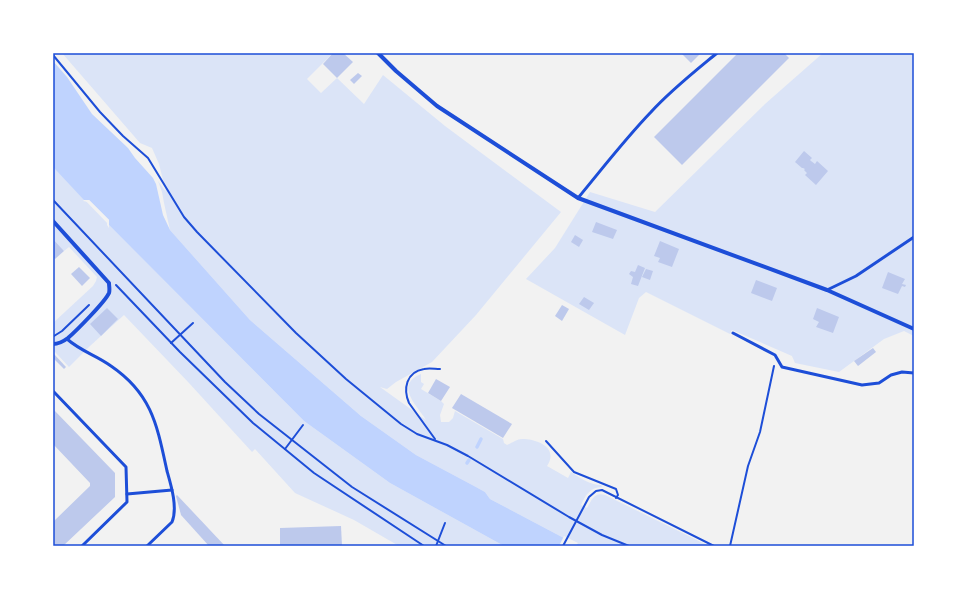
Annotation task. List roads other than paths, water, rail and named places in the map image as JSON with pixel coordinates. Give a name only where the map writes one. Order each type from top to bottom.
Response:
[{"type":"street","points":[[378,53],[396,71],[437,106],[578,198],[827,290],[914,329]]},
{"type":"street","points":[[53,221],[109,283],[109,292],[104,300],[67,339],[57,344],[53,344]]},
{"type":"lane","points":[[578,198],[652,111],[680,84],[717,53]]},
{"type":"lane","points":[[827,290],[856,276],[914,237]]},
{"type":"lane","points":[[733,333],[775,355],[782,367],[862,385],[878,383],[891,375],[902,372],[914,373]]},
{"type":"lane","points":[[67,339],[85,352],[101,359],[127,379],[141,394],[152,413],[172,490],[174,517],[172,522],[147,546]]},
{"type":"lane","points":[[53,391],[126,467],[127,502],[82,546]]},
{"type":"lane","points":[[127,494],[172,490]]},
{"type":"water","points":[[53,61],[67,77],[92,114],[128,148],[153,178],[156,184],[163,215],[170,230],[250,320],[361,416],[416,455],[485,492],[490,499],[579,546],[504,546],[390,483],[304,421],[109,225],[109,220],[89,200],[84,200],[53,167]]},
{"type":"waterway","points":[[477,447],[481,439]]}]
